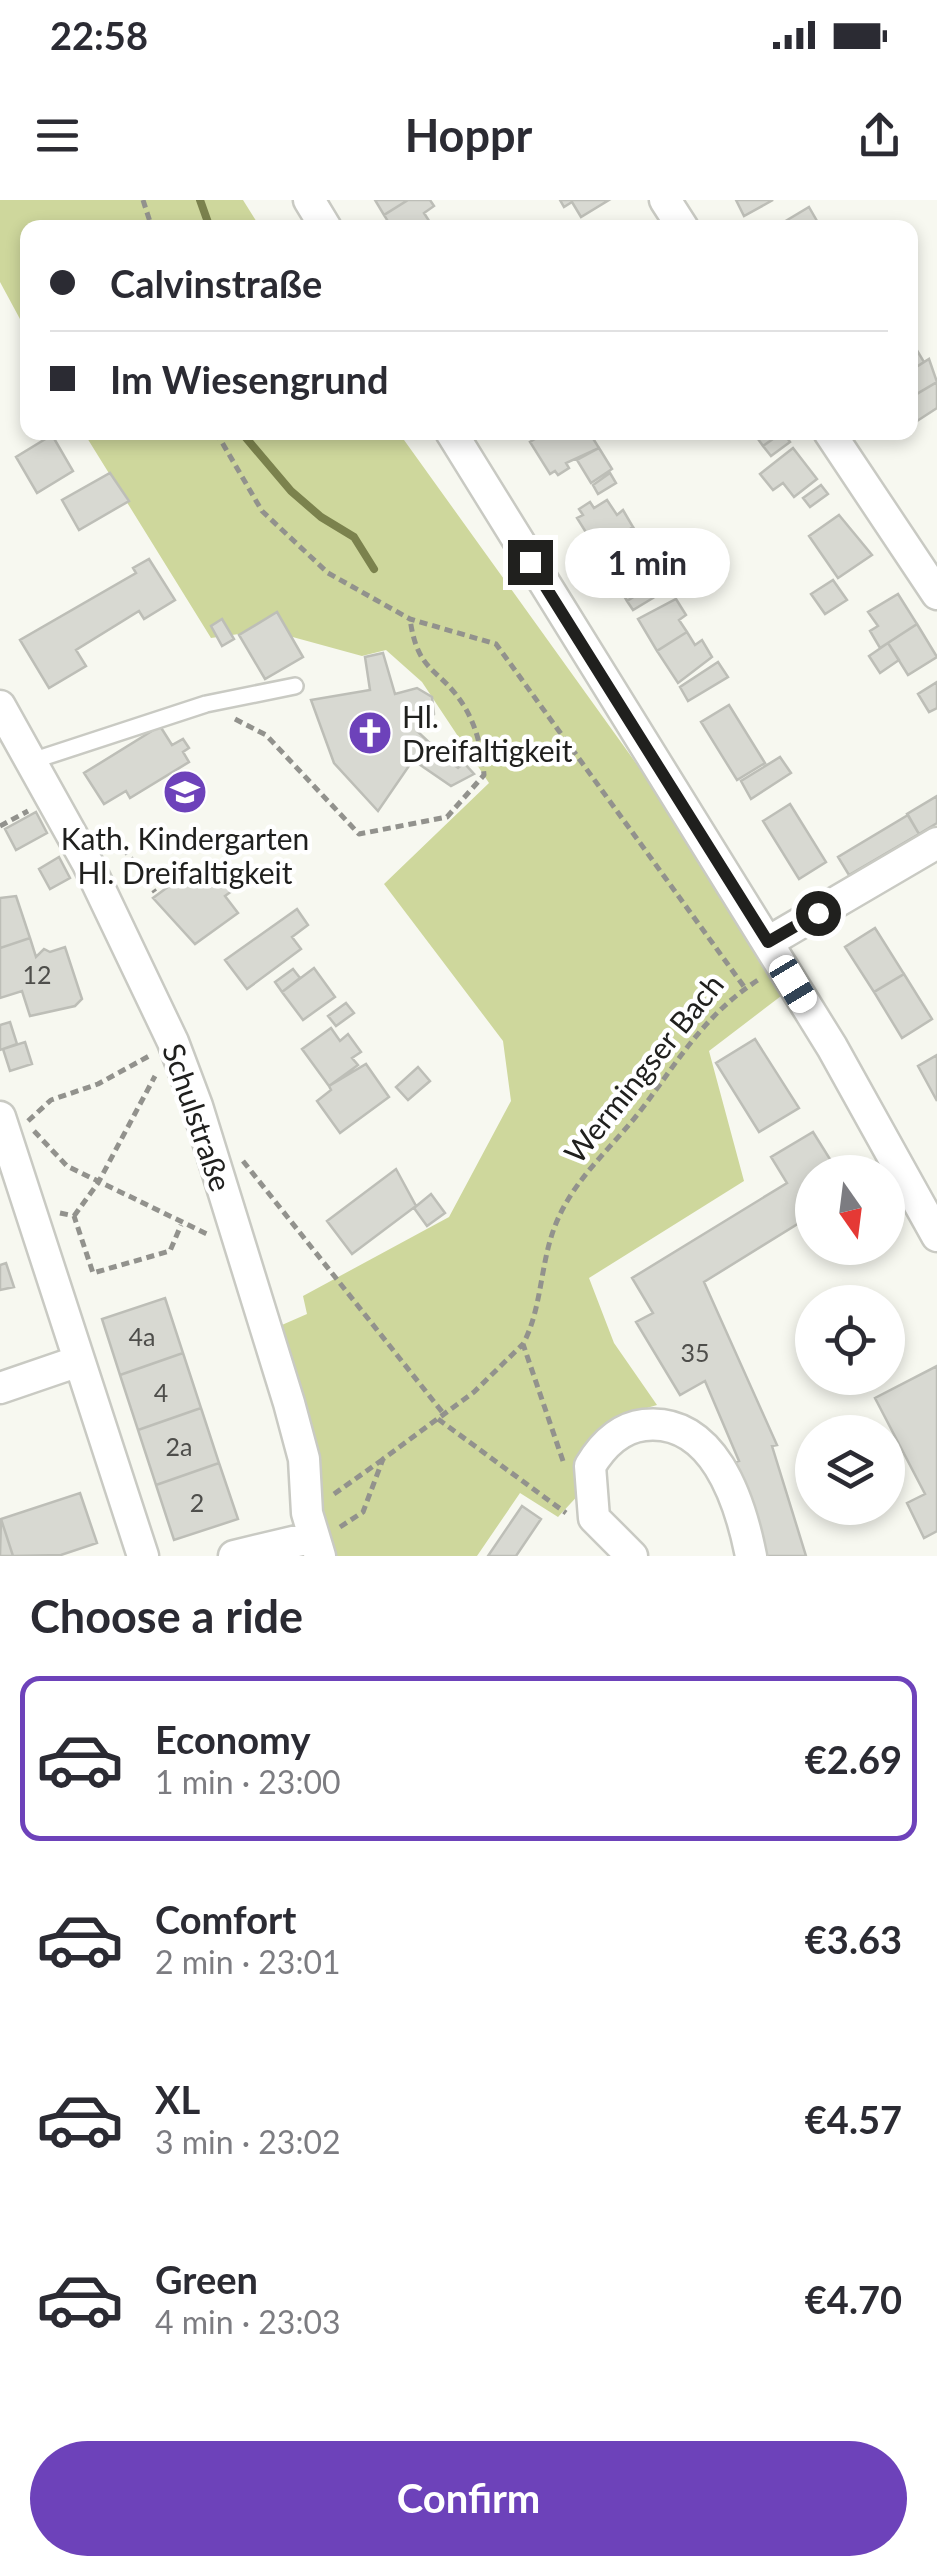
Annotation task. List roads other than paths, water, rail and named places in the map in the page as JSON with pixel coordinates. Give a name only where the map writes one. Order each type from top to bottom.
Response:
[{"type":"street","points":[[456,440],[768,942],[937,1236]]},
{"type":"street","points":[[833,440],[937,594]]},
{"type":"street","name":"Schulstraße","points":[[0,706],[88,864],[173,1042],[241,1246],[304,1459],[307,1513],[317,1546]]},
{"type":"street","points":[[768,942],[937,843]]},
{"type":"street","points":[[9,1120],[79,1361],[144,1556]]},
{"type":"street","points":[[0,1388],[79,1361]]},
{"type":"street","points":[[632,1556],[594,1518],[590,1466],[615,1436],[636,1426],[663,1423],[696,1437],[727,1479],[751,1556]]},
{"type":"street","points":[[234,1556],[317,1546]]},
{"type":"lane","points":[[32,761],[206,704],[295,686]]},
{"type":"waterway","name":"Wermingser Bach","points":[[200,200],[207,220]]},
{"type":"waterway","name":"Wermingser Bach","points":[[248,440],[291,491],[321,517],[354,537],[374,569]]},
{"type":"place","name":"Hl. Dreifaltigkeit","points":[[370,733]]},
{"type":"place","name":"Kath. Kindergarten Hl. Dreifaltigkeit","points":[[185,792]]}]
